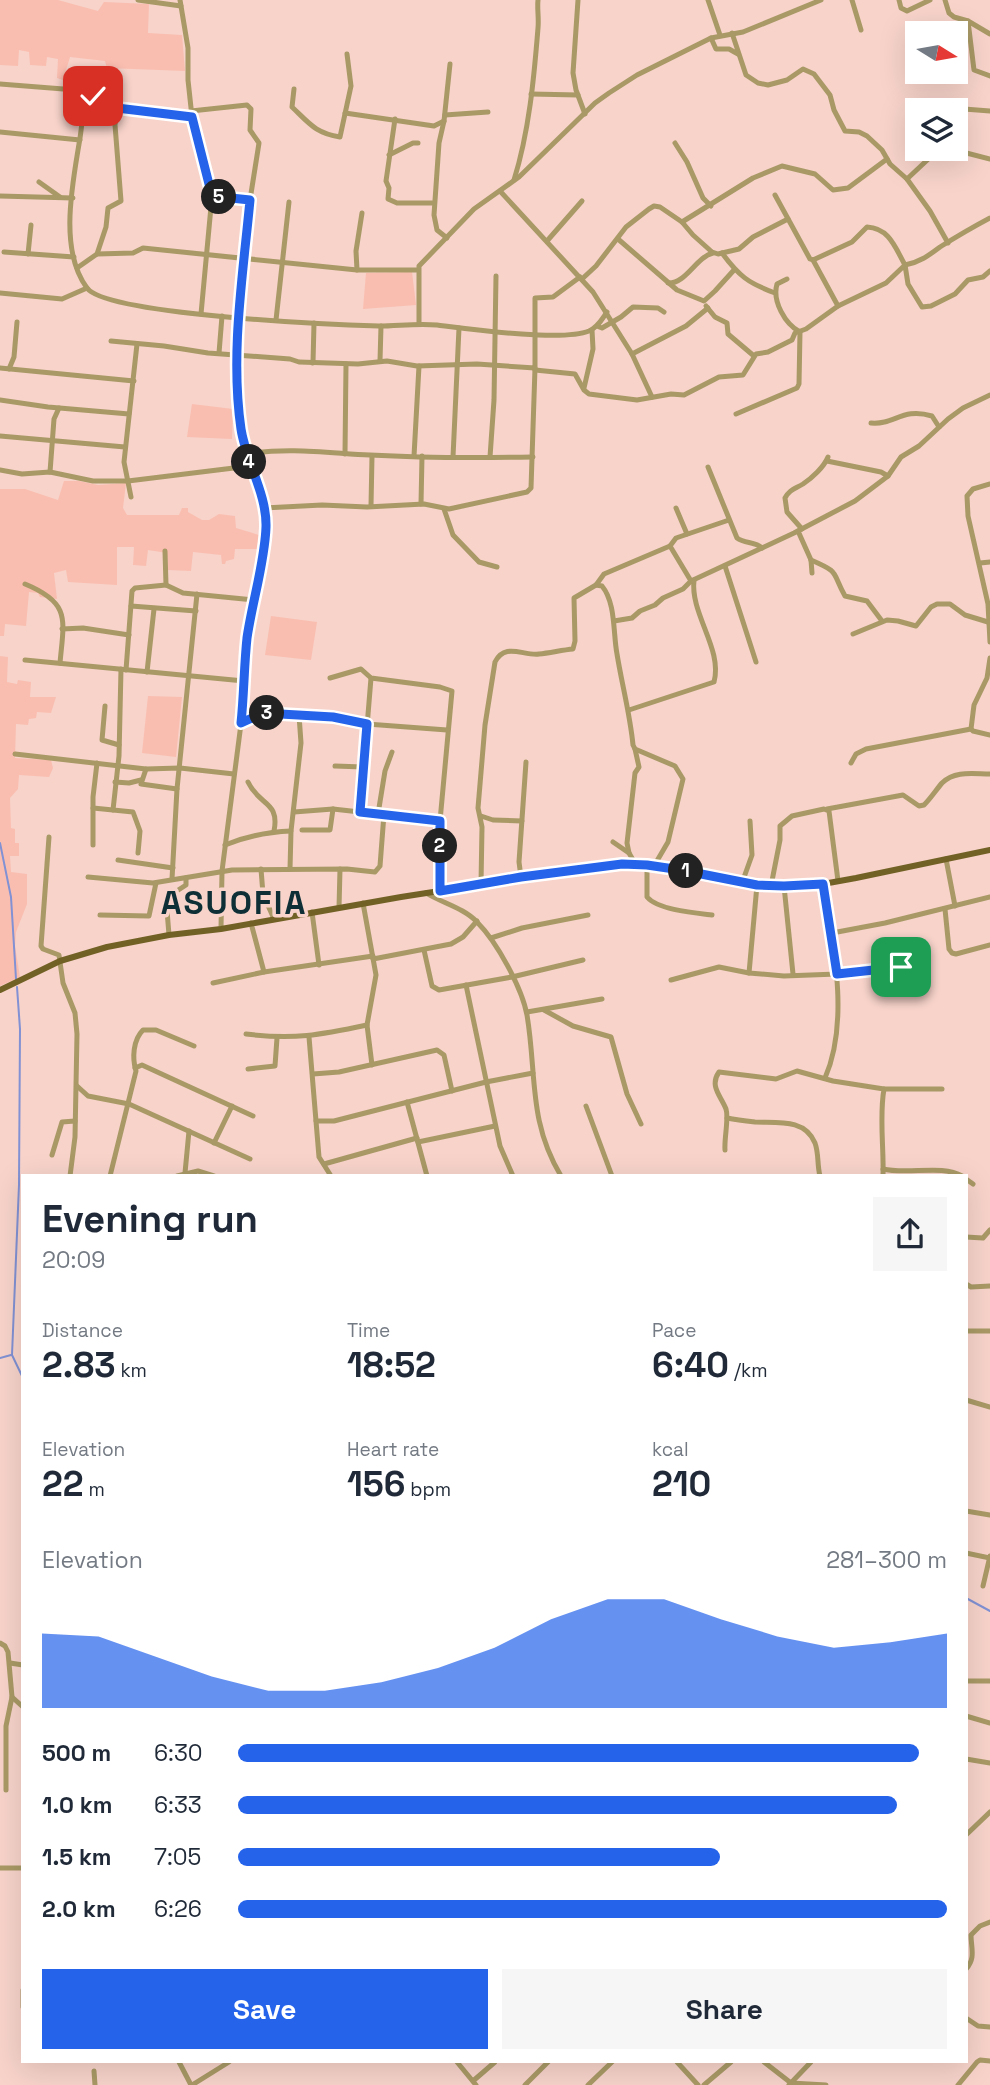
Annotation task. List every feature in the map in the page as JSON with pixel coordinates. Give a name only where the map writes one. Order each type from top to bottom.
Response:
[{"type":"main road","points":[[0,990],[60,961],[95,950],[169,935],[221,929],[521,877],[636,865],[757,885],[823,884],[990,850]]},
{"type":"street","points":[[138,0],[180,3],[188,48],[192,114],[212,196],[201,314]]},
{"type":"street","points":[[514,180],[531,94],[538,0]]},
{"type":"street","points":[[578,0],[573,73],[586,114]]},
{"type":"street","points":[[708,0],[720,35]]},
{"type":"street","points":[[418,323],[418,270],[474,209],[514,180],[595,103],[637,75],[711,38],[759,26],[821,0]]},
{"type":"street","points":[[852,0],[861,30]]},
{"type":"street","points":[[899,0],[901,8],[906,10],[930,0]]},
{"type":"street","points":[[945,0],[954,17],[968,21],[990,34]]},
{"type":"street","points":[[968,21],[974,70],[990,76]]},
{"type":"street","points":[[732,33],[747,75],[762,85],[791,79],[800,70],[811,71],[830,95],[841,126],[845,131],[859,132],[867,136],[882,150],[930,211],[948,243]]},
{"type":"street","points":[[711,38],[716,49],[729,49],[738,54]]},
{"type":"street","points":[[293,89],[292,107],[309,126],[340,137],[351,86],[347,54]]},
{"type":"street","points":[[447,238],[436,227],[434,203],[450,64]]},
{"type":"street","points":[[0,84],[76,90],[117,108],[192,114],[249,106],[250,130],[259,143],[250,200],[239,317],[238,392],[247,454],[264,508],[266,528],[247,637],[241,723],[222,871],[221,929]]},
{"type":"street","points":[[531,94],[578,95]]},
{"type":"street","points":[[87,95],[70,224],[74,257],[87,288],[114,301],[222,316],[382,326],[418,323],[536,334],[576,334],[602,328],[633,307],[658,308],[664,312]]},
{"type":"street","points":[[97,254],[106,227],[108,208],[121,201],[117,108]]},
{"type":"street","points":[[968,109],[990,111]]},
{"type":"street","points":[[434,127],[444,118],[488,112]]},
{"type":"street","points":[[345,113],[434,127]]},
{"type":"street","points":[[395,119],[386,181],[390,201],[397,204],[434,203]]},
{"type":"street","points":[[434,127],[439,143]]},
{"type":"street","points":[[0,132],[80,140]]},
{"type":"street","points":[[388,155],[412,143],[418,143]]},
{"type":"street","points":[[675,143],[703,198],[711,206]]},
{"type":"street","points":[[968,153],[990,159]]},
{"type":"street","points":[[682,222],[753,178],[782,166],[815,174],[833,190],[848,188],[887,159]]},
{"type":"street","points":[[907,179],[926,161]]},
{"type":"street","points":[[38,182],[62,198]]},
{"type":"street","points":[[500,191],[581,278],[607,312],[632,354],[652,397]]},
{"type":"street","points":[[0,195],[73,198]]},
{"type":"street","points":[[775,195],[838,306]]},
{"type":"street","points":[[212,196],[250,200]]},
{"type":"street","points":[[699,211],[703,198]]},
{"type":"street","points":[[547,241],[582,201]]},
{"type":"street","points":[[276,320],[289,202]]},
{"type":"street","points":[[264,508],[421,504],[444,509],[530,490],[536,334],[534,298],[553,297],[581,278],[596,266],[626,228],[654,206],[666,210],[682,222],[713,253]]},
{"type":"street","points":[[357,270],[356,251],[362,213]]},
{"type":"street","points":[[111,341],[313,363],[380,361],[419,366],[495,365],[575,374],[589,394],[630,399],[684,395],[719,377],[740,376],[748,370],[754,356],[792,340],[795,333],[838,306],[886,283],[905,265],[925,259],[990,218]]},
{"type":"street","points":[[668,282],[678,281],[706,254],[739,249],[753,237],[788,219]]},
{"type":"street","points":[[28,254],[31,225]]},
{"type":"street","points":[[813,260],[852,242],[867,227],[876,228],[886,233],[905,265],[908,284],[922,307],[931,306],[955,294],[968,280],[990,271]]},
{"type":"street","points":[[618,239],[677,290],[701,301],[715,317],[727,323],[728,334],[754,356]]},
{"type":"street","points":[[77,268],[97,254],[133,253],[143,248],[357,270],[418,270]]},
{"type":"street","points":[[4,252],[74,257]]},
{"type":"street","points":[[722,253],[734,270],[753,285],[775,293]]},
{"type":"street","points":[[701,301],[715,292],[734,270]]},
{"type":"street","points":[[491,457],[496,276]]},
{"type":"street","points":[[787,279],[777,284],[775,293],[786,320],[792,328],[800,332]]},
{"type":"street","points":[[0,293],[62,299],[87,288]]},
{"type":"street","points":[[632,354],[686,326],[708,308]]},
{"type":"street","points":[[584,390],[593,349],[594,328],[607,312]]},
{"type":"street","points":[[219,353],[222,316]]},
{"type":"street","points":[[9,369],[14,357],[17,322]]},
{"type":"street","points":[[313,363],[314,323]]},
{"type":"street","points":[[380,361],[382,326]]},
{"type":"street","points":[[453,457],[458,328]]},
{"type":"street","points":[[736,414],[797,388],[800,379],[800,332]]},
{"type":"street","points":[[131,497],[124,464],[138,344]]},
{"type":"street","points":[[345,454],[346,364]]},
{"type":"street","points":[[414,456],[419,366]]},
{"type":"street","points":[[0,368],[134,381]]},
{"type":"street","points":[[614,621],[632,618],[640,611],[655,606],[661,599],[683,589],[692,580],[800,530],[855,501],[888,476],[901,457],[919,446],[963,408],[990,395]]},
{"type":"street","points":[[0,400],[129,414]]},
{"type":"street","points":[[50,472],[54,416],[59,408]]},
{"type":"street","points":[[871,423],[884,423],[913,413],[932,416],[939,428]]},
{"type":"street","points":[[0,436],[125,447]]},
{"type":"street","points":[[247,454],[309,450],[372,456],[533,457]]},
{"type":"street","points":[[371,506],[372,456]]},
{"type":"street","points":[[421,504],[422,456]]},
{"type":"street","points":[[812,573],[811,560],[800,530],[787,512],[785,498],[791,489],[802,485],[828,459],[888,476]]},
{"type":"street","points":[[0,471],[22,474],[50,472],[93,481],[128,481],[250,466]]},
{"type":"street","points":[[708,467],[729,520],[741,541],[756,543],[762,548]]},
{"type":"street","points":[[990,484],[973,489],[967,496],[968,516],[989,614],[990,642]]},
{"type":"street","points":[[676,508],[687,534]]},
{"type":"street","points":[[444,509],[453,534],[479,562],[497,567]]},
{"type":"street","points":[[481,884],[481,816],[478,808],[485,725],[498,655],[511,650],[538,654],[573,649],[575,641],[572,602],[576,596],[596,585],[604,574],[670,546],[676,538],[729,520]]},
{"type":"street","points":[[629,710],[714,682],[716,676],[713,657],[694,600],[692,580],[670,546]]},
{"type":"street","points":[[166,551],[166,585]]},
{"type":"street","points":[[811,560],[836,574],[845,596],[867,601],[882,621]]},
{"type":"street","points":[[980,563],[990,562]]},
{"type":"street","points":[[725,566],[756,662]]},
{"type":"street","points":[[25,584],[48,596],[58,604],[62,613],[60,663]]},
{"type":"street","points":[[113,810],[133,589],[166,585],[183,593],[254,600]]},
{"type":"street","points":[[596,585],[605,589],[614,621],[616,652],[639,767],[635,773],[629,821],[629,853]]},
{"type":"street","points":[[172,879],[177,789],[191,676],[197,594]]},
{"type":"street","points":[[853,634],[882,621],[898,621],[916,626],[931,607],[943,604],[950,604],[970,617],[988,622]]},
{"type":"street","points":[[131,606],[196,611]]},
{"type":"street","points":[[147,672],[154,609]]},
{"type":"street","points":[[62,629],[83,628],[129,635]]},
{"type":"street","points":[[971,729],[974,705],[987,678],[990,659]]},
{"type":"street","points":[[25,660],[244,681]]},
{"type":"street","points":[[330,678],[361,669],[371,678],[449,689],[452,697],[440,821],[440,891]]},
{"type":"street","points":[[360,812],[371,678]]},
{"type":"street","points":[[106,706],[102,740],[119,745]]},
{"type":"street","points":[[241,723],[263,713],[333,717],[367,724],[447,730]]},
{"type":"street","points":[[290,869],[291,831],[301,743],[299,715]]},
{"type":"street","points":[[851,763],[856,754],[866,749],[971,729],[990,735]]},
{"type":"street","points":[[635,749],[675,766],[683,779],[668,842],[650,866],[647,898],[672,909],[712,915]]},
{"type":"street","points":[[88,877],[156,883],[222,871],[377,871],[380,866],[385,771],[392,752]]},
{"type":"street","points":[[15,754],[146,769],[180,768],[234,774]]},
{"type":"street","points":[[521,877],[519,862],[526,762]]},
{"type":"street","points":[[93,845],[97,763]]},
{"type":"street","points":[[335,766],[363,767]]},
{"type":"street","points":[[141,780],[146,769]]},
{"type":"street","points":[[771,886],[780,826],[792,817],[812,810],[902,795],[919,806],[924,805],[943,782],[954,775],[990,774]]},
{"type":"street","points":[[141,780],[143,785],[177,789]]},
{"type":"street","points":[[115,782],[141,780]]},
{"type":"street","points":[[247,782],[252,791],[274,811],[274,831]]},
{"type":"street","points":[[93,808],[130,810],[140,831],[138,853]]},
{"type":"street","points":[[294,812],[333,809],[440,821]]},
{"type":"street","points":[[302,830],[330,830],[333,809]]},
{"type":"street","points":[[827,809],[838,881]]},
{"type":"street","points":[[481,816],[494,820],[522,821]]},
{"type":"street","points":[[742,883],[752,855],[750,821]]},
{"type":"street","points":[[225,845],[245,836],[291,831]]},
{"type":"street","points":[[49,837],[41,946],[47,951],[57,953],[63,983],[75,1013],[75,1121],[70,1174]]},
{"type":"street","points":[[613,842],[629,853],[636,865]]},
{"type":"street","points":[[946,859],[955,906]]},
{"type":"street","points":[[118,860],[173,868]]},
{"type":"street","points":[[261,869],[263,894],[274,919]]},
{"type":"street","points":[[339,908],[340,869]]},
{"type":"street","points":[[169,935],[166,898],[186,885],[186,878]]},
{"type":"street","points":[[100,915],[149,916],[156,883]]},
{"type":"street","points":[[823,884],[837,974],[838,1015],[825,1078]]},
{"type":"street","points":[[749,973],[757,885]]},
{"type":"street","points":[[784,886],[793,974]]},
{"type":"street","points":[[426,893],[477,920],[491,938],[512,977],[527,1012],[538,1124],[560,1174]]},
{"type":"street","points":[[832,933],[990,897]]},
{"type":"street","points":[[363,904],[375,986],[367,1025],[372,1065]]},
{"type":"street","points":[[945,909],[949,949],[952,953],[990,945]]},
{"type":"street","points":[[312,912],[319,965]]},
{"type":"street","points":[[491,938],[522,928],[588,915]]},
{"type":"street","points":[[213,984],[264,972],[424,950],[457,941],[477,920]]},
{"type":"street","points":[[251,923],[264,972]]},
{"type":"street","points":[[424,950],[435,989],[512,977],[583,960]]},
{"type":"street","points":[[671,980],[719,967],[749,973],[793,974],[837,974],[901,967]]},
{"type":"street","points":[[466,985],[495,1126],[512,1174]]},
{"type":"street","points":[[527,1012],[602,999]]},
{"type":"street","points":[[544,1010],[573,1026],[611,1037],[627,1094],[641,1124]]},
{"type":"street","points":[[246,1034],[277,1038],[309,1037],[367,1025]]},
{"type":"street","points":[[111,1174],[129,1104],[137,1036],[143,1030],[156,1030],[194,1046]]},
{"type":"street","points":[[309,1037],[319,1157],[330,1174]]},
{"type":"street","points":[[248,1069],[275,1066],[277,1038]]},
{"type":"street","points":[[313,1074],[340,1072],[431,1050],[441,1051],[452,1091]]},
{"type":"street","points":[[135,1068],[142,1065],[254,1116]]},
{"type":"street","points":[[725,1150],[727,1111],[716,1089],[715,1077],[719,1072],[776,1079],[797,1072],[862,1087],[942,1088]]},
{"type":"street","points":[[316,1121],[334,1121],[486,1082],[533,1073]]},
{"type":"street","points":[[76,1086],[88,1096],[129,1104],[250,1159]]},
{"type":"street","points":[[884,1089],[883,1173],[940,1174],[950,1170],[958,1174]]},
{"type":"street","points":[[407,1102],[426,1174]]},
{"type":"street","points":[[214,1143],[232,1106]]},
{"type":"street","points":[[586,1106],[611,1174]]},
{"type":"street","points":[[727,1118],[755,1122],[789,1122],[797,1126],[814,1140],[820,1174]]},
{"type":"street","points":[[52,1155],[62,1122],[75,1121]]},
{"type":"street","points":[[324,1164],[418,1140],[495,1126]]},
{"type":"street","points":[[189,1131],[185,1173],[198,1171],[208,1174]]},
{"type":"street","points":[[968,1180],[973,1184]]},
{"type":"street","points":[[968,1237],[983,1238],[990,1230]]},
{"type":"street","points":[[968,1285],[990,1286]]},
{"type":"street","points":[[968,1331],[990,1332]]},
{"type":"street","points":[[968,1401],[990,1407]]},
{"type":"street","points":[[968,1511],[990,1516]]},
{"type":"street","points":[[968,1553],[990,1557],[983,1586]]},
{"type":"street","points":[[0,1643],[7,1648],[12,1697],[6,1726],[6,1790]]},
{"type":"street","points":[[10,1662],[21,1665]]},
{"type":"street","points":[[968,1681],[990,1681]]},
{"type":"street","points":[[12,1697],[21,1705]]},
{"type":"street","points":[[968,1717],[990,1723]]},
{"type":"street","points":[[968,1759],[990,1763]]},
{"type":"street","points":[[968,1833],[990,1812]]},
{"type":"street","points":[[0,1868],[21,1868]]},
{"type":"street","points":[[968,1967],[973,1956],[971,1935],[980,1926],[990,1922]]},
{"type":"street","points":[[968,2019],[978,2026],[990,2027]]},
{"type":"street","points":[[958,2085],[977,2062],[990,2061]]},
{"type":"street","points":[[180,2063],[192,2085],[227,2063]]},
{"type":"street","points":[[458,2063],[474,2083],[494,2063]]},
{"type":"street","points":[[525,2085],[547,2063]]},
{"type":"street","points":[[588,2085],[611,2063]]},
{"type":"street","points":[[678,2063],[698,2085]]},
{"type":"street","points":[[704,2085],[730,2063]]},
{"type":"street","points":[[765,2063],[790,2084],[826,2085]]},
{"type":"street","points":[[790,2084],[810,2063]]},
{"type":"street","points":[[94,2071],[96,2085]]},
{"type":"shaded area","points":[[0,0],[58,0],[98,11],[104,2],[149,4],[148,33],[182,35],[185,71],[107,68],[105,61],[70,57],[63,80],[57,78],[58,59],[47,57],[46,66],[30,65],[29,52],[19,50],[18,66],[0,65]]},
{"type":"shaded area","points":[[412,272],[416,305],[363,309],[366,273]]},
{"type":"shaded area","points":[[192,404],[233,409],[232,439],[187,437]]},
{"type":"shaded area","points":[[64,481],[98,485],[126,483],[123,508],[127,515],[179,515],[182,508],[188,508],[188,512],[202,520],[209,520],[219,514],[235,516],[236,528],[259,535],[257,549],[235,549],[234,559],[226,561],[225,564],[222,564],[221,555],[193,552],[191,571],[168,570],[167,553],[148,550],[146,566],[133,565],[134,547],[117,547],[117,585],[68,582],[66,570],[54,573],[57,599],[40,597],[38,593],[29,592],[26,626],[5,624],[4,636],[0,636],[0,489],[25,489],[58,500]]},
{"type":"shaded area","points":[[271,616],[317,622],[311,660],[265,655]]},
{"type":"shaded area","points":[[0,656],[8,657],[7,682],[31,682],[30,697],[56,697],[51,713],[37,712],[36,718],[29,719],[28,725],[16,724],[15,758],[51,760],[53,768],[49,777],[19,775],[18,789],[10,798],[11,828],[15,829],[15,843],[19,843],[19,856],[10,856],[11,872],[27,874],[27,904],[16,932],[15,946],[20,977],[0,986]]},
{"type":"shaded area","points":[[148,696],[182,697],[176,757],[142,753]]},
{"type":"waterway","points":[[0,843],[11,897],[16,979]]},
{"type":"waterway","points":[[17,987],[20,1029],[19,1185],[12,1355],[21,1374]]},
{"type":"waterway","points":[[0,1358],[11,1355]]},
{"type":"waterway","points":[[968,1599],[990,1611]]},
{"type":"district","name":"ASUOFIA","points":[[234,902]]},
{"type":"route","points":[[93,96],[117,108],[192,117],[212,196],[250,200],[239,317],[237,380],[241,429],[260,492],[266,528],[247,637],[241,723],[263,713],[333,717],[367,724],[360,812],[440,821],[440,891],[622,864],[681,870],[757,885],[823,884],[837,974],[901,967]]}]
